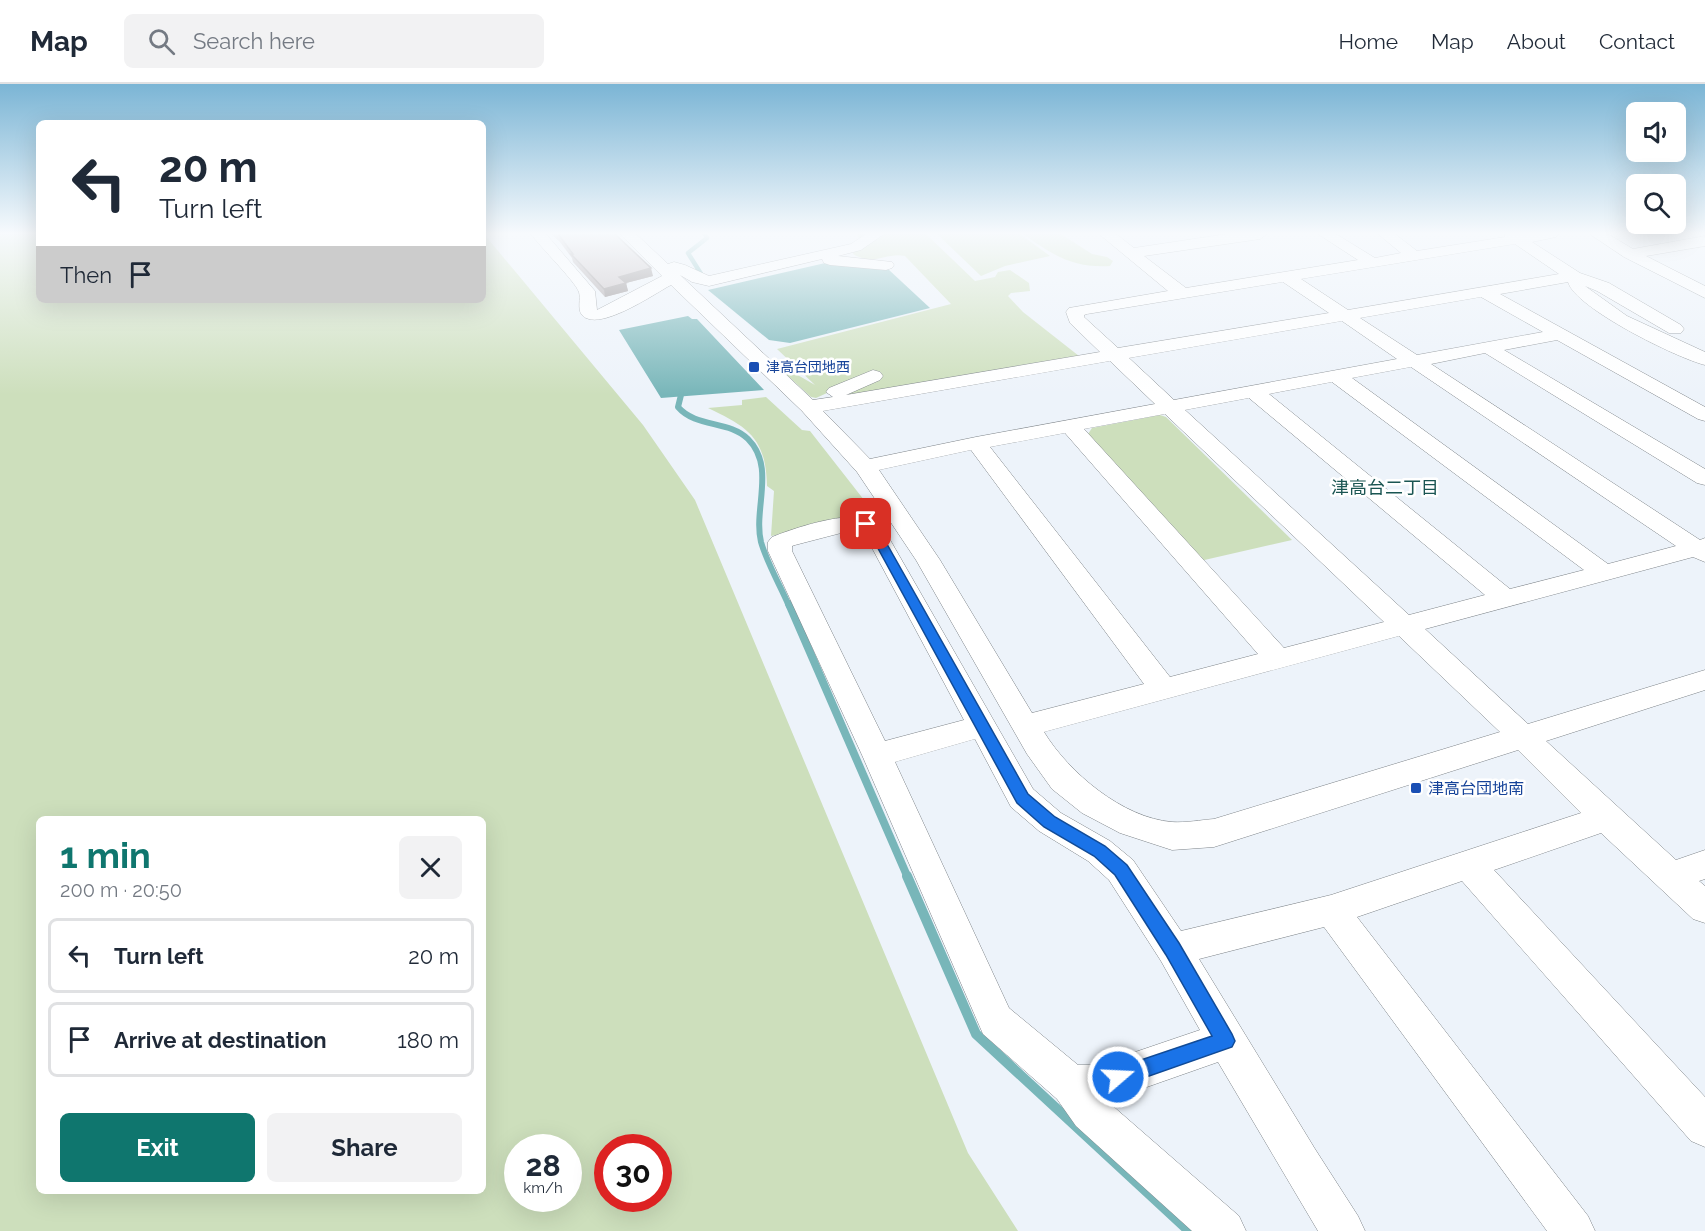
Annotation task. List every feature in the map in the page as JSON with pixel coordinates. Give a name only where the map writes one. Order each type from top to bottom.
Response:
[{"type":"street","points":[[584,288],[587,291],[589,312],[595,315],[604,314],[658,288]]},
{"type":"street","points":[[685,288],[809,407],[865,467],[928,560],[1025,726],[1062,780],[1093,804],[1131,824],[1172,836],[1214,832],[1705,680]]},
{"type":"street","points":[[1175,288],[1183,294]]},
{"type":"street","points":[[1223,288],[1084,309],[1075,312],[1076,319],[1522,736],[1606,818],[1705,908]]},
{"type":"street","points":[[1303,288],[1702,549]]},
{"type":"street","points":[[809,407],[1504,288]]},
{"type":"street","points":[[1578,288],[1621,320],[1705,359]]},
{"type":"street","points":[[1604,288],[1705,346]]},
{"type":"street","points":[[1483,291],[1705,415]]},
{"type":"street","points":[[708,311],[723,307],[770,346]]},
{"type":"street","points":[[865,467],[1069,425],[1559,334]]},
{"type":"street","points":[[1487,347],[1705,478]]},
{"type":"street","points":[[809,407],[820,399],[873,376]]},
{"type":"street","points":[[1336,376],[1604,573]]},
{"type":"street","points":[[1253,391],[1506,599]]},
{"type":"street","points":[[1069,425],[1279,660]]},
{"type":"street","points":[[976,443],[1164,690]]},
{"type":"street","points":[[1224,1231],[1090,1112],[1071,1085],[996,1021],[877,755],[780,551],[780,542],[793,536],[855,524],[866,524],[873,530],[1022,798],[1050,822],[1100,851],[1121,870],[1173,949],[1226,1041],[1343,1231]]},
{"type":"street","points":[[1025,726],[1702,549]]},
{"type":"street","points":[[877,755],[983,726]]},
{"type":"street","points":[[1173,949],[1331,910],[1606,818]]},
{"type":"street","points":[[1468,864],[1705,1126]]},
{"type":"street","points":[[1671,877],[1705,864]]},
{"type":"street","points":[[1331,910],[1573,1231]]},
{"type":"street","points":[[1071,1085],[1097,1085],[1226,1041]]},
{"type":"green space","points":[[0,288],[36,288],[36,303],[486,303],[486,288],[529,288],[643,425],[695,500],[968,1153],[1018,1231],[0,1231]]},
{"type":"green space","points":[[935,288],[1030,288],[1030,291],[1011,293],[1008,296],[1023,312],[1079,356],[830,398],[875,378],[869,374],[816,398],[811,397],[768,358],[815,385],[777,349],[951,304]]},
{"type":"green space","points":[[766,397],[802,430],[810,431],[875,514],[771,536],[774,491],[767,486],[763,456],[758,445],[744,428],[708,408],[742,405],[742,400]]},
{"type":"green space","points":[[1160,415],[1166,417],[1292,540],[1200,561],[1088,434],[1092,428]]},
{"type":"water","points":[[719,288],[908,288],[930,308],[790,343],[769,340],[708,290]]},
{"type":"water","points":[[688,316],[697,319],[764,390],[661,398],[619,330]]},
{"type":"waterway","points":[[680,396],[682,389]]},
{"type":"waterway","points":[[681,395],[678,407],[685,414],[740,433],[756,450],[761,462],[762,475],[759,529],[761,542],[789,606]]},
{"type":"waterway","points":[[789,604],[908,878]]},
{"type":"waterway","points":[[907,876],[976,1034],[1189,1231]]},
{"type":"place","name":"津高台団地西","points":[[754,367]]},
{"type":"place","name":"津高台団地南","points":[[1416,788]]},
{"type":"district","name":"津高台二丁目","points":[[1385,487]]},
{"type":"route","points":[[866,524],[873,530],[1022,798],[1050,822],[1100,851],[1121,870],[1173,949],[1226,1041],[1118,1077]]}]
